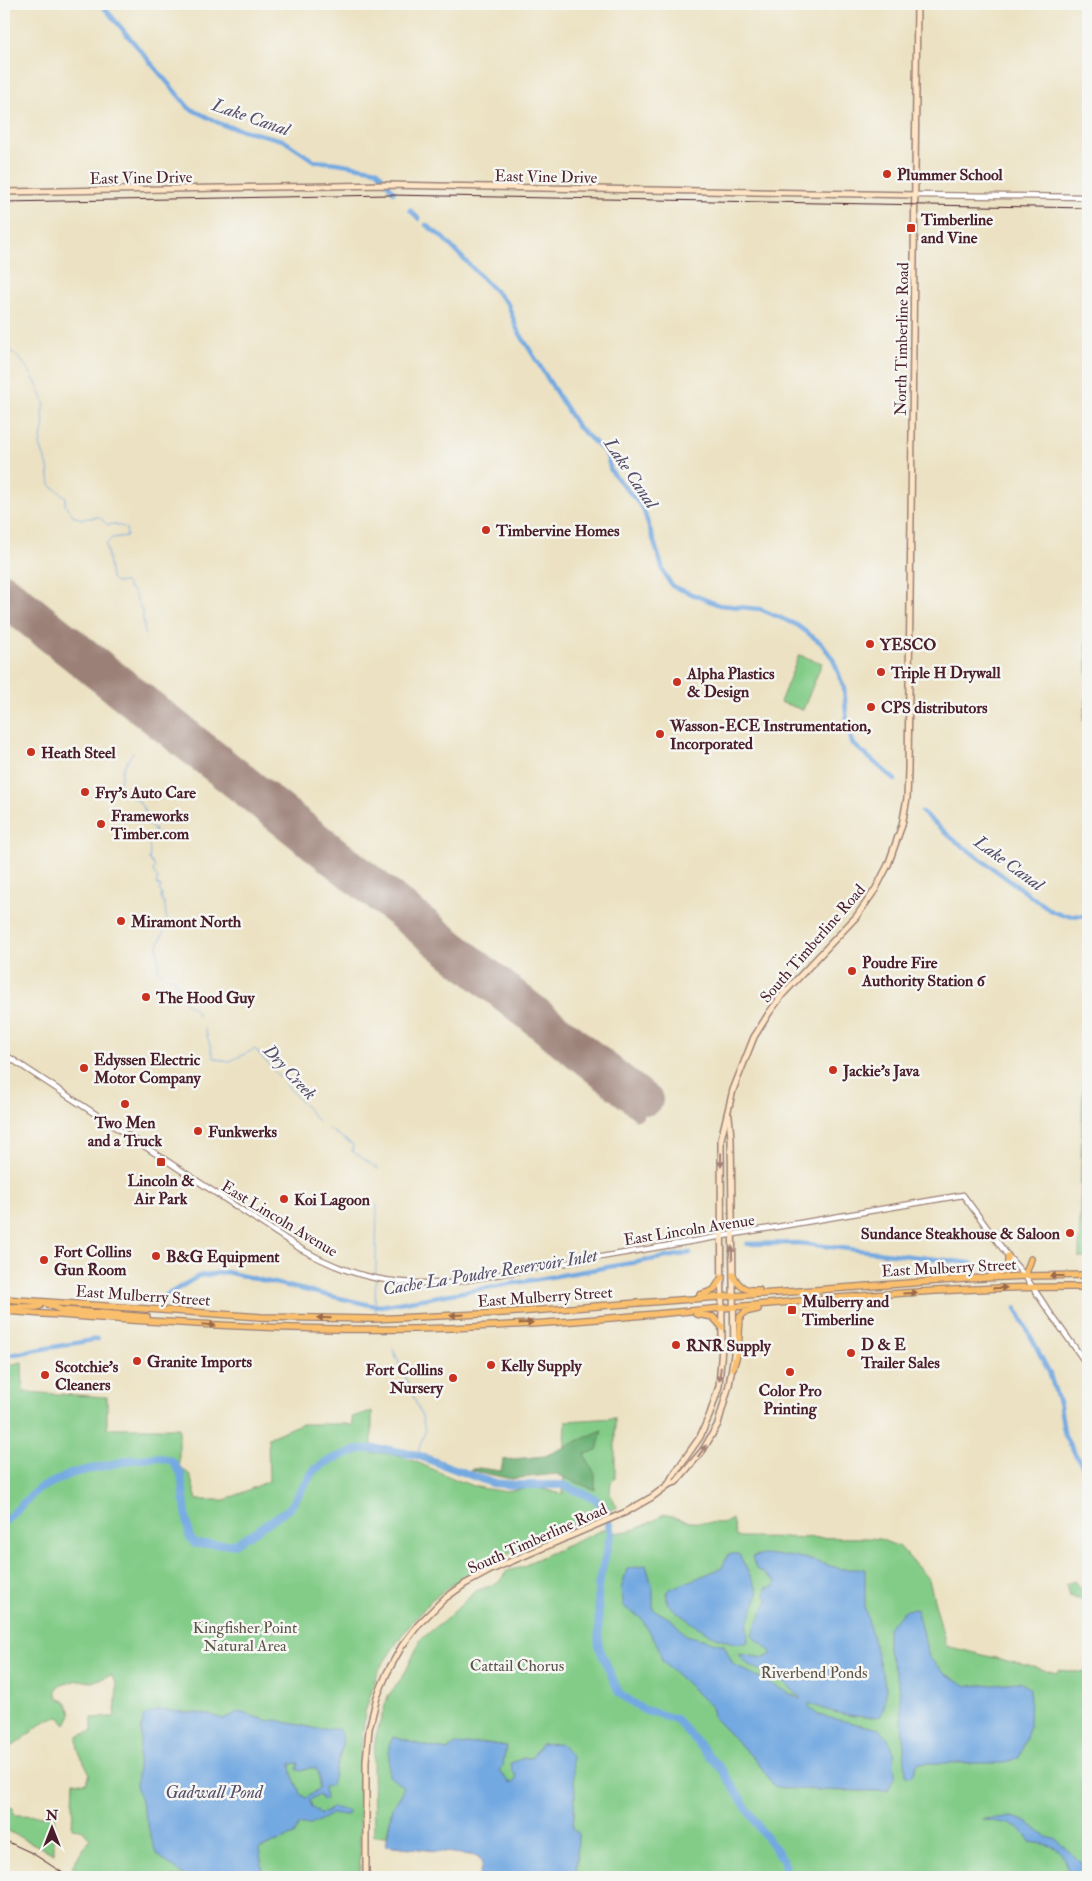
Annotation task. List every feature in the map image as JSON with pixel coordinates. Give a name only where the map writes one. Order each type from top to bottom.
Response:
[{"type":"highway","points":[[965,1279],[1003,1272],[1008,1265],[1008,1256]]},
{"type":"highway","points":[[1025,1276],[1031,1259]]},
{"type":"highway","points":[[733,1275],[738,1285],[748,1290],[838,1284],[854,1286]]},
{"type":"highway","name":"East Mulberry Street","points":[[4,1299],[261,1317],[373,1319],[623,1305],[965,1279],[1025,1276],[1088,1276]]},
{"type":"highway","points":[[623,1305],[647,1299],[705,1294],[716,1288],[722,1277]]},
{"type":"highway","name":"East Mulberry Street","points":[[4,1311],[276,1328],[452,1328],[903,1293],[1088,1287]]},
{"type":"highway","points":[[733,1368],[738,1352],[739,1320],[745,1312],[753,1309],[837,1299]]},
{"type":"highway","points":[[4,1307],[37,1307],[43,1302],[62,1310],[137,1316],[190,1323]]},
{"type":"highway","points":[[602,1317],[618,1320],[701,1314],[713,1317],[722,1327]]},
{"type":"main road","name":"North Timberline Road","points":[[908,788],[917,4]]},
{"type":"main road","name":"East Vine Drive","points":[[4,192],[387,185],[916,194]]},
{"type":"main road","name":"South Timberline Road","points":[[668,1485],[672,1476],[697,1442],[710,1414],[721,1371],[721,1139],[733,1090],[754,1037],[769,1013],[789,988],[856,918],[875,890],[896,847],[904,816],[908,788]]},
{"type":"main road","name":"South Timberline Road","points":[[366,1877],[366,1761],[369,1729],[377,1697],[387,1673],[402,1646],[419,1624],[444,1599],[465,1584],[491,1570],[626,1512],[668,1485],[676,1482],[710,1438],[724,1406],[733,1368],[731,1138],[728,1112]]},
{"type":"street","name":"East Vine Drive","points":[[916,194],[1088,197]]},
{"type":"street","name":"East Lincoln Avenue","points":[[4,1054],[301,1250],[343,1270],[374,1279],[420,1284],[449,1283],[963,1195],[1008,1256]]},
{"type":"street","points":[[1008,1256],[1025,1276],[1088,1366]]},
{"type":"green space","points":[[1088,625],[1088,688],[1086,644]]},
{"type":"green space","points":[[799,655],[822,663],[803,710],[780,702]]},
{"type":"green space","points":[[1088,688],[1088,722],[1083,721]]},
{"type":"green space","points":[[1084,1036],[1088,1036],[1088,1258],[1079,1258]]},
{"type":"green space","name":"Kingfisher Point Natural Area","points":[[22,1362],[23,1392],[107,1397],[107,1428],[179,1428],[179,1466],[190,1475],[197,1500],[225,1500],[269,1481],[268,1438],[300,1424],[346,1424],[353,1426],[352,1417],[372,1411],[372,1453],[403,1457],[478,1487],[503,1491],[536,1488],[563,1494],[566,1421],[615,1418],[615,1479],[611,1483],[610,1493],[617,1507],[495,1560],[462,1578],[431,1600],[402,1635],[378,1671],[365,1712],[360,1758],[360,1877],[87,1877],[72,1866],[90,1839],[81,1829],[72,1828],[74,1781],[86,1783],[90,1774],[78,1750],[77,1737],[92,1731],[92,1718],[113,1717],[115,1715],[117,1685],[111,1675],[92,1682],[79,1680],[58,1686],[56,1691],[58,1698],[67,1702],[71,1714],[66,1724],[59,1717],[52,1718],[38,1726],[19,1742],[4,1749],[4,1366]]},
{"type":"green space","points":[[602,1430],[597,1451],[584,1454],[595,1474],[595,1490],[556,1474],[511,1479],[470,1470],[479,1468],[501,1471],[503,1460],[545,1456]]},
{"type":"green space","name":"Riverbend Ponds","points":[[664,1514],[690,1522],[725,1523],[732,1519],[736,1537],[879,1539],[900,1547],[929,1580],[946,1646],[1057,1673],[1058,1670],[1088,1673],[1088,1877],[576,1877],[578,1834],[573,1828],[575,1794],[531,1758],[524,1758],[511,1763],[517,1776],[514,1783],[509,1782],[499,1771],[507,1746],[485,1743],[456,1745],[447,1750],[393,1737],[403,1787],[401,1795],[392,1808],[387,1836],[374,1836],[373,1757],[376,1735],[388,1696],[404,1675],[421,1639],[444,1621],[476,1591],[498,1583],[507,1571],[526,1566],[528,1563],[609,1527],[611,1533],[633,1530]]},
{"type":"green space","points":[[1074,1581],[1086,1595],[1081,1600],[1069,1596],[1066,1584]]},
{"type":"green space","points":[[4,1806],[13,1808],[13,1815],[54,1816],[54,1854],[4,1829]]},
{"type":"water","points":[[728,1554],[739,1554],[757,1589],[758,1595],[747,1626],[748,1642],[739,1643],[716,1637],[683,1617],[667,1603],[667,1593],[670,1589],[722,1568]]},
{"type":"water","points":[[763,1554],[804,1558],[841,1569],[865,1569],[865,1609],[886,1688],[885,1703],[881,1716],[865,1717],[845,1714],[810,1703],[809,1707],[818,1715],[879,1729],[888,1738],[894,1752],[895,1775],[888,1791],[835,1791],[774,1786],[759,1764],[713,1717],[711,1706],[662,1661],[658,1646],[641,1618],[624,1607],[621,1589],[627,1569],[646,1565],[653,1589],[653,1609],[672,1620],[686,1635],[724,1645],[733,1664],[800,1699],[785,1683],[746,1663],[739,1654],[764,1658],[772,1654],[752,1634],[768,1600],[765,1595],[766,1588],[775,1586],[776,1581],[756,1569],[752,1557]]},
{"type":"water","points":[[916,1609],[929,1657],[944,1673],[968,1686],[1020,1682],[1030,1688],[1029,1729],[1020,1756],[1006,1763],[918,1763],[911,1777],[906,1776],[899,1683],[888,1651],[888,1627],[905,1610]]},
{"type":"water","name":"Gadwall Pond","points":[[158,1710],[208,1714],[223,1719],[239,1712],[269,1721],[276,1720],[318,1729],[338,1729],[342,1734],[343,1745],[331,1785],[324,1787],[326,1800],[324,1801],[318,1794],[310,1800],[312,1807],[320,1814],[332,1807],[348,1811],[348,1815],[332,1814],[311,1825],[299,1825],[294,1835],[259,1849],[263,1871],[267,1877],[186,1877],[156,1854],[136,1785],[143,1716]],"holes":[[[299,1763],[297,1770],[316,1768],[319,1775],[319,1788],[306,1798],[300,1794],[292,1773],[291,1764]]]},
{"type":"water","points":[[393,1737],[447,1750],[456,1745],[485,1743],[507,1746],[504,1764],[499,1771],[509,1782],[514,1783],[517,1776],[512,1771],[511,1763],[524,1758],[531,1758],[541,1744],[560,1743],[572,1757],[575,1794],[573,1828],[578,1834],[576,1877],[479,1877],[482,1864],[478,1856],[386,1845],[392,1808],[401,1795],[403,1787],[389,1776],[389,1746]]},
{"type":"water","points":[[1012,1817],[1025,1821],[1047,1837],[1057,1840],[1088,1869],[1088,1877],[1070,1877],[1064,1859],[1054,1847],[1030,1842],[1021,1830],[1010,1824],[983,1819]]},
{"type":"waterway","name":"Lake Canal","points":[[102,5],[189,108],[223,125],[283,140],[314,161],[377,170],[394,192]]},
{"type":"waterway","name":"Lake Canal","points":[[410,210],[419,219]]},
{"type":"waterway","name":"Lake Canal","points":[[426,225],[441,236],[508,304],[517,329],[577,426],[606,453],[611,471],[643,508],[664,573],[672,586],[719,605],[760,609],[797,625],[821,643],[833,659],[844,688],[847,723],[852,743],[895,780]]},
{"type":"waterway","name":"Dry Creek","points":[[4,347],[19,358],[30,372],[45,405],[42,412],[44,422],[40,445],[48,467],[50,485],[66,497],[65,505],[74,516],[81,519],[99,517],[108,525],[114,524],[126,528],[127,536],[112,538],[106,544],[111,578],[116,583],[125,582],[128,585],[127,588],[133,591],[142,611],[145,634]]},
{"type":"waterway","name":"Dry Creek","points":[[133,752],[123,768],[119,786],[127,795],[138,800],[146,812],[149,825],[155,830],[153,839],[149,843],[149,859],[155,867],[153,871],[158,879],[156,884],[161,887],[159,890],[165,906],[167,923],[157,948],[159,962],[157,969],[166,977],[175,978],[181,996],[196,1011],[198,1016]]},
{"type":"waterway","name":"Lake Canal","points":[[922,812],[953,839],[1051,911],[1062,915],[1088,916]]},
{"type":"waterway","name":"Dry Creek","points":[[205,1029],[214,1058],[228,1062],[255,1049],[318,1121]]},
{"type":"waterway","name":"Dry Creek","points":[[329,1129],[353,1145],[352,1151],[378,1169]]},
{"type":"waterway","name":"Dry Creek","points":[[375,1311],[377,1205]]},
{"type":"waterway","name":"Cache La Poudre Reservoir Inlet","points":[[747,1244],[798,1243],[971,1263],[977,1267]]},
{"type":"waterway","name":"Cache La Poudre Reservoir Inlet","points":[[155,1302],[199,1276],[226,1272],[381,1306],[690,1253]]},
{"type":"waterway","name":"Cache La Poudre Reservoir Inlet","points":[[1016,1308],[1049,1372],[1060,1406],[1065,1437],[1088,1475]]},
{"type":"waterway","name":"Cache La Poudre Reservoir Inlet","points":[[4,1356],[98,1339]]},
{"type":"waterway","name":"Dry Creek","points":[[393,1349],[422,1417],[425,1431],[417,1455]]},
{"type":"waterway","points":[[4,1522],[38,1489],[73,1473],[130,1460],[157,1457],[172,1461],[181,1474],[189,1536],[195,1544],[234,1544],[290,1508],[314,1470],[332,1459],[361,1449],[384,1449],[417,1455],[492,1483],[563,1485],[594,1498],[605,1509],[611,1533],[598,1586],[599,1647],[619,1693],[642,1709],[676,1719],[723,1771],[760,1829],[783,1859],[787,1877]]},
{"type":"taxiway","points":[[4,613],[638,1114],[648,1100]]},
{"type":"runway","points":[[4,588],[648,1100]]},
{"type":"railway","points":[[4,202],[390,195],[1088,208]]},
{"type":"railway","points":[[4,1840],[32,1853],[69,1877]]},
{"type":"place","name":"Plummer School","points":[[887,174]]},
{"type":"place","name":"Timberline and Vine","points":[[911,228]]},
{"type":"place","name":"Timbervine Homes","points":[[486,530]]},
{"type":"place","name":"YESCO","points":[[870,644]]},
{"type":"place","name":"Triple H Drywall","points":[[881,672]]},
{"type":"place","name":"Alpha Plastics & Design","points":[[677,682]]},
{"type":"place","name":"CPS distributors","points":[[871,707]]},
{"type":"place","name":"Wasson-ECE Instrumentation, Incorporated","points":[[660,734]]},
{"type":"place","name":"Heath Steel","points":[[31,752]]},
{"type":"place","name":"Fry's Auto Care","points":[[85,792]]},
{"type":"place","name":"Frameworks Timber.com","points":[[101,824]]},
{"type":"place","name":"Miramont North","points":[[121,921]]},
{"type":"place","name":"Poudre Fire Authority Station 6","points":[[852,971]]},
{"type":"place","name":"The Hood Guy","points":[[146,997]]},
{"type":"place","name":"Edyssen Electric Motor Company","points":[[84,1068]]},
{"type":"place","name":"Jackie's Java","points":[[833,1070]]},
{"type":"place","name":"Two Men and a Truck","points":[[125,1104]]},
{"type":"place","name":"Funkwerks","points":[[198,1131]]},
{"type":"place","name":"Lincoln & Air Park","points":[[161,1162]]},
{"type":"place","name":"Koi Lagoon","points":[[284,1199]]},
{"type":"place","name":"Sundance Steakhouse & Saloon","points":[[1070,1233]]},
{"type":"place","name":"B&G Equipment","points":[[156,1256]]},
{"type":"place","name":"Fort Collins Gun Room","points":[[44,1260]]},
{"type":"place","name":"Mulberry and Timberline","points":[[792,1310]]},
{"type":"place","name":"RNR Supply","points":[[676,1345]]},
{"type":"place","name":"D & E Trailer Sales","points":[[851,1353]]},
{"type":"place","name":"Granite Imports","points":[[137,1361]]},
{"type":"place","name":"Kelly Supply","points":[[491,1365]]},
{"type":"place","name":"Color Pro Printing","points":[[790,1372]]},
{"type":"place","name":"Scotchie's Cleaners","points":[[45,1375]]},
{"type":"place","name":"Fort Collins Nursery","points":[[453,1378]]},
{"type":"park label","name":"Cattail Chorus","points":[[517,1665]]}]
